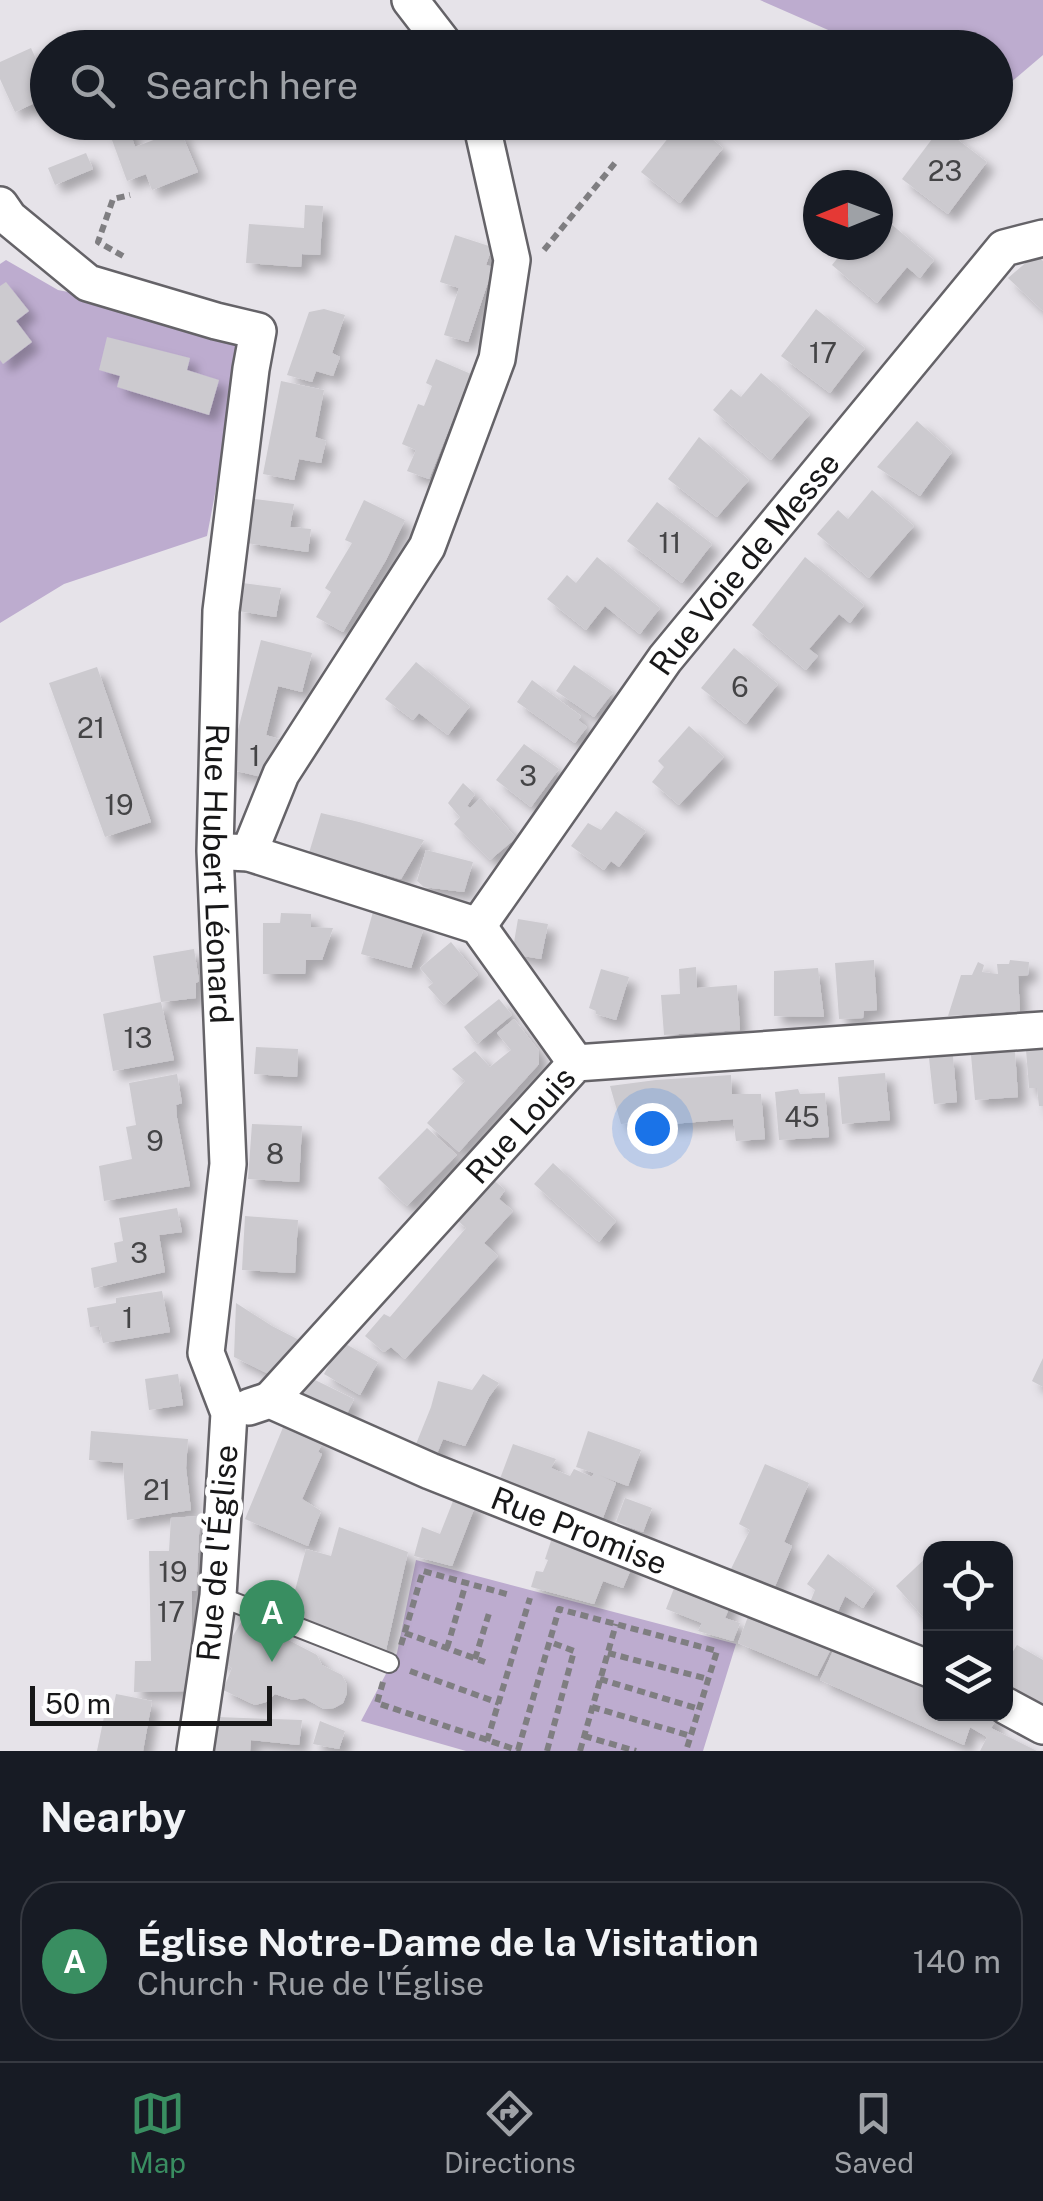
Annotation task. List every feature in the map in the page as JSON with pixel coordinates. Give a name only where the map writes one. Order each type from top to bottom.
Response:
[{"type":"street","points":[[410,0],[433,30]]},
{"type":"street","points":[[485,140],[512,260],[497,359],[426,547],[232,852],[478,926],[576,1063]]},
{"type":"street","name":"Rue Hubert Léonard","points":[[0,205],[9,218],[88,283],[258,331],[221,611],[232,852],[228,1164],[206,1353],[229,1413]]},
{"type":"street","name":"Rue Voie de Messe","points":[[478,926],[678,644],[1004,248],[1043,238]]},
{"type":"street","name":"Rue Louis","points":[[270,1400],[576,1063],[1043,1030]]},
{"type":"street","points":[[229,1413],[270,1400]]},
{"type":"street","name":"Rue Promise","points":[[270,1400],[430,1471],[923,1666]]},
{"type":"street","name":"Rue de l'Église","points":[[195,1751],[218,1596],[229,1413]]},
{"type":"street","points":[[1013,1710],[1043,1726]]},
{"type":"lane","points":[[218,1596],[392,1664]]},
{"type":"path","points":[[509,280],[542,253],[615,163]]},
{"type":"path","points":[[130,195],[113,199],[98,242],[131,261]]},
{"type":"path","points":[[510,1595],[423,1572],[377,1703],[519,1751],[560,1609],[716,1651],[686,1751]]},
{"type":"path","points":[[448,1648],[466,1583]]},
{"type":"path","points":[[487,1741],[530,1598]]},
{"type":"path","points":[[475,1659],[490,1610]]},
{"type":"path","points":[[580,1751],[616,1624]]},
{"type":"path","points":[[404,1633],[485,1662]]},
{"type":"path","points":[[547,1751],[574,1652],[550,1642]]},
{"type":"path","points":[[608,1652],[708,1679]]},
{"type":"path","points":[[392,1664],[498,1703]]},
{"type":"path","points":[[600,1679],[699,1709]]},
{"type":"path","points":[[592,1707],[690,1736]]},
{"type":"path","points":[[584,1736],[636,1751]]},
{"type":"shaded area","points":[[760,0],[1043,0],[1043,55],[1013,81],[1013,30],[828,30]]},
{"type":"shaded area","points":[[6,260],[58,290],[216,321],[242,352],[207,536],[64,584],[0,623],[0,264]]},
{"type":"shaded area","points":[[416,1560],[736,1644],[703,1751],[466,1751],[361,1721],[397,1653]]},
{"type":"building","points":[[30,48],[30,105],[15,112],[0,79],[0,62]]},
{"type":"building","points":[[112,140],[133,140],[135,147],[154,140],[184,140],[198,172],[152,190],[146,174],[127,181]]},
{"type":"building","points":[[667,140],[713,140],[723,148],[680,203],[641,172]]},
{"type":"building","points":[[931,140],[958,140],[987,162],[948,214],[902,179]]},
{"type":"building","points":[[86,153],[93,169],[55,185],[48,168]]},
{"type":"building","points":[[305,205],[323,206],[320,255],[302,254],[301,267],[246,263],[249,224],[304,228]]},
{"type":"building","points":[[893,226],[934,260],[920,278],[907,267],[877,303],[832,265],[836,260],[893,260]]},
{"type":"building","points":[[455,235],[492,247],[486,265],[493,267],[468,342],[444,335],[459,288],[440,282]]},
{"type":"building","points":[[1036,254],[1043,261],[1043,311],[1008,278]]},
{"type":"building","points":[[6,282],[29,311],[16,321],[32,342],[3,364],[0,286]]},
{"type":"building","points":[[324,309],[345,315],[332,353],[340,357],[333,376],[316,371],[312,382],[287,375],[309,312]]},
{"type":"building","points":[[816,309],[865,348],[830,393],[781,356]]},
{"type":"building","points":[[107,337],[190,358],[187,370],[219,380],[209,415],[117,387],[120,376],[99,370]]},
{"type":"building","points":[[436,359],[471,374],[429,479],[407,471],[416,450],[402,444],[418,404],[424,406],[432,386],[426,383]]},
{"type":"building","points":[[761,373],[810,414],[771,460],[713,410],[731,389],[741,397]]},
{"type":"building","points":[[281,381],[324,390],[315,437],[326,441],[321,463],[299,459],[294,480],[263,474]]},
{"type":"building","points":[[917,421],[952,452],[920,496],[877,467]]},
{"type":"building","points":[[699,437],[749,480],[717,517],[668,479]]},
{"type":"building","points":[[872,490],[914,526],[869,578],[817,534],[838,510],[848,519]]},
{"type":"building","points":[[255,499],[294,504],[290,527],[311,529],[308,552],[246,543]]},
{"type":"building","points":[[364,500],[405,520],[343,632],[316,617],[331,592],[325,588],[352,543],[345,540]]},
{"type":"building","points":[[657,502],[712,544],[682,583],[627,541]]},
{"type":"building","points":[[597,557],[660,608],[640,634],[605,606],[586,630],[547,599],[567,575],[576,583]]},
{"type":"building","points":[[805,557],[864,605],[850,623],[839,614],[809,649],[818,656],[806,670],[752,625]]},
{"type":"building","points":[[242,583],[281,588],[276,617],[238,611]]},
{"type":"building","points":[[261,640],[312,653],[302,692],[278,686],[266,735],[285,741],[266,778],[228,769]]},
{"type":"building","points":[[734,648],[778,684],[746,724],[701,688]]},
{"type":"building","points":[[416,662],[470,706],[448,735],[419,713],[413,720],[385,699]]},
{"type":"building","points":[[574,665],[613,692],[594,717],[556,691]]},
{"type":"building","points":[[97,667],[151,822],[105,837],[49,683]]},
{"type":"building","points":[[532,680],[581,716],[578,720],[587,727],[575,743],[517,702]]},
{"type":"building","points":[[689,726],[724,757],[679,805],[652,782],[664,767],[658,761]]},
{"type":"building","points":[[524,744],[559,769],[531,807],[496,780]]},
{"type":"building","points":[[463,783],[475,794],[467,806],[470,808],[481,798],[516,838],[490,860],[454,824],[460,817],[448,803]]},
{"type":"building","points":[[616,811],[646,831],[619,867],[611,861],[604,870],[571,846],[588,823],[601,830]]},
{"type":"building","points":[[321,813],[424,840],[401,879],[309,853]]},
{"type":"building","points":[[426,850],[473,862],[464,892],[424,887],[417,881]]},
{"type":"building","points":[[373,912],[424,927],[411,968],[361,954]]},
{"type":"building","points":[[281,913],[311,914],[311,927],[333,928],[322,960],[306,960],[305,974],[263,974],[263,923],[280,923]]},
{"type":"building","points":[[518,919],[548,924],[541,959],[512,954]]},
{"type":"building","points":[[451,942],[478,975],[444,1005],[428,987],[433,983],[420,968]]},
{"type":"building","points":[[194,949],[199,981],[196,998],[161,1002],[153,956]]},
{"type":"building","points":[[874,960],[877,1010],[864,1011],[863,1018],[839,1019],[835,963]]},
{"type":"building","points":[[1010,960],[1029,962],[1028,975],[1018,976],[1020,1011],[948,1016],[961,975],[972,975],[978,962],[984,965],[982,972],[998,974],[997,964],[1009,964]]},
{"type":"building","points":[[696,967],[697,988],[737,985],[740,1030],[664,1035],[661,995],[680,994],[679,969]]},
{"type":"building","points":[[818,968],[824,1017],[774,1016],[774,971]]},
{"type":"building","points":[[601,969],[629,977],[616,1020],[589,1008]]},
{"type":"building","points":[[499,999],[512,1015],[477,1044],[464,1027]]},
{"type":"building","points":[[161,1002],[174,1060],[113,1071],[103,1014]]},
{"type":"building","points":[[514,1019],[539,1051],[539,1064],[459,1152],[427,1123],[465,1081],[452,1069],[475,1051],[490,1067],[511,1050],[497,1033]]},
{"type":"building","points":[[256,1047],[298,1049],[297,1077],[254,1074]]},
{"type":"building","points":[[1043,1049],[1043,1106],[1039,1106],[1037,1088],[1029,1088],[1026,1050]]},
{"type":"building","points":[[1015,1051],[1018,1097],[975,1100],[971,1055]]},
{"type":"building","points":[[953,1056],[957,1102],[934,1104],[929,1058]]},
{"type":"building","points":[[885,1073],[890,1120],[842,1124],[838,1077]]},
{"type":"building","points":[[177,1074],[182,1103],[176,1105],[177,1118],[190,1186],[104,1201],[99,1166],[132,1159],[126,1127],[136,1125],[129,1083]]},
{"type":"building","points":[[731,1075],[732,1094],[761,1094],[765,1139],[736,1141],[733,1119],[621,1124],[610,1086],[656,1080]]},
{"type":"building","points":[[798,1089],[800,1094],[825,1093],[829,1137],[779,1140],[775,1092]]},
{"type":"building","points":[[252,1124],[302,1126],[299,1182],[248,1179]]},
{"type":"building","points":[[427,1128],[457,1155],[407,1206],[378,1178]]},
{"type":"building","points":[[553,1163],[616,1221],[599,1242],[534,1184]]},
{"type":"building","points":[[489,1176],[505,1190],[499,1199],[513,1211],[484,1243],[498,1256],[405,1359],[391,1347],[384,1352],[365,1336],[384,1314],[390,1317],[466,1228],[453,1216]]},
{"type":"building","points":[[177,1208],[182,1232],[159,1235],[165,1272],[94,1288],[91,1268],[117,1262],[114,1243],[123,1241],[119,1218]]},
{"type":"building","points":[[245,1216],[298,1220],[295,1273],[242,1270]]},
{"type":"building","points":[[162,1291],[170,1332],[103,1343],[99,1326],[90,1327],[87,1308],[116,1303],[116,1298]]},
{"type":"building","points":[[236,1303],[301,1341],[273,1376],[234,1357]]},
{"type":"building","points":[[342,1342],[378,1362],[360,1395],[324,1374]]},
{"type":"building","points":[[1043,1358],[1043,1387],[1032,1381]]},
{"type":"building","points":[[178,1374],[183,1405],[149,1410],[145,1379]]},
{"type":"building","points":[[483,1374],[499,1383],[465,1446],[443,1439],[434,1461],[412,1454],[438,1381],[472,1390]]},
{"type":"building","points":[[313,1379],[354,1399],[343,1422],[299,1400]]},
{"type":"building","points":[[284,1425],[323,1442],[318,1452],[322,1454],[302,1499],[321,1511],[308,1546],[245,1519]]},
{"type":"building","points":[[91,1431],[188,1439],[186,1468],[191,1510],[127,1520],[123,1463],[89,1460]]},
{"type":"building","points":[[588,1431],[641,1450],[628,1486],[599,1475],[616,1483],[601,1523],[498,1484],[513,1444],[556,1459],[551,1468],[570,1476],[574,1469],[592,1477],[594,1473],[576,1467]]},
{"type":"building","points":[[765,1464],[809,1483],[784,1542],[792,1546],[773,1591],[730,1571],[750,1530],[739,1524]]},
{"type":"building","points":[[455,1496],[476,1504],[452,1566],[414,1556],[422,1527],[440,1534]]},
{"type":"building","points":[[625,1498],[652,1508],[643,1532],[616,1522]]},
{"type":"building","points":[[200,1516],[196,1591],[192,1591],[191,1691],[134,1692],[135,1661],[151,1661],[149,1551],[169,1551],[171,1518]]},
{"type":"building","points":[[339,1527],[408,1552],[386,1650],[288,1617],[306,1549],[331,1556]]},
{"type":"building","points":[[554,1532],[634,1562],[623,1588],[603,1581],[594,1604],[531,1587],[536,1571],[543,1572]]},
{"type":"building","points":[[828,1554],[875,1590],[863,1608],[845,1596],[836,1616],[809,1605],[815,1590],[807,1584]]},
{"type":"building","points":[[923,1561],[923,1617],[896,1586]]},
{"type":"building","points":[[678,1578],[733,1599],[725,1618],[740,1623],[733,1641],[698,1631],[702,1623],[666,1609]]},
{"type":"building","points":[[752,1606],[835,1641],[817,1676],[738,1643]]},
{"type":"building","points":[[244,1617],[317,1655],[322,1665],[342,1675],[347,1685],[343,1703],[324,1709],[304,1698],[293,1700],[275,1694],[255,1705],[223,1690],[232,1668],[219,1660]]},
{"type":"building","points":[[837,1642],[923,1680],[923,1721],[995,1721],[991,1728],[1037,1751],[980,1751],[987,1737],[970,1727],[964,1745],[820,1680]]},
{"type":"building","points":[[1017,1645],[1043,1660],[1040,1712],[1013,1697],[1013,1651]]},
{"type":"building","points":[[116,1694],[152,1701],[143,1751],[97,1751],[105,1712],[112,1714]]},
{"type":"building","points":[[217,1717],[302,1720],[299,1745],[251,1740],[250,1751],[215,1751]]},
{"type":"building","points":[[320,1721],[345,1731],[339,1749],[313,1744]]},
{"type":"place","name":"Église Notre-Dame de la Visitation","points":[[272,1662]]}]
